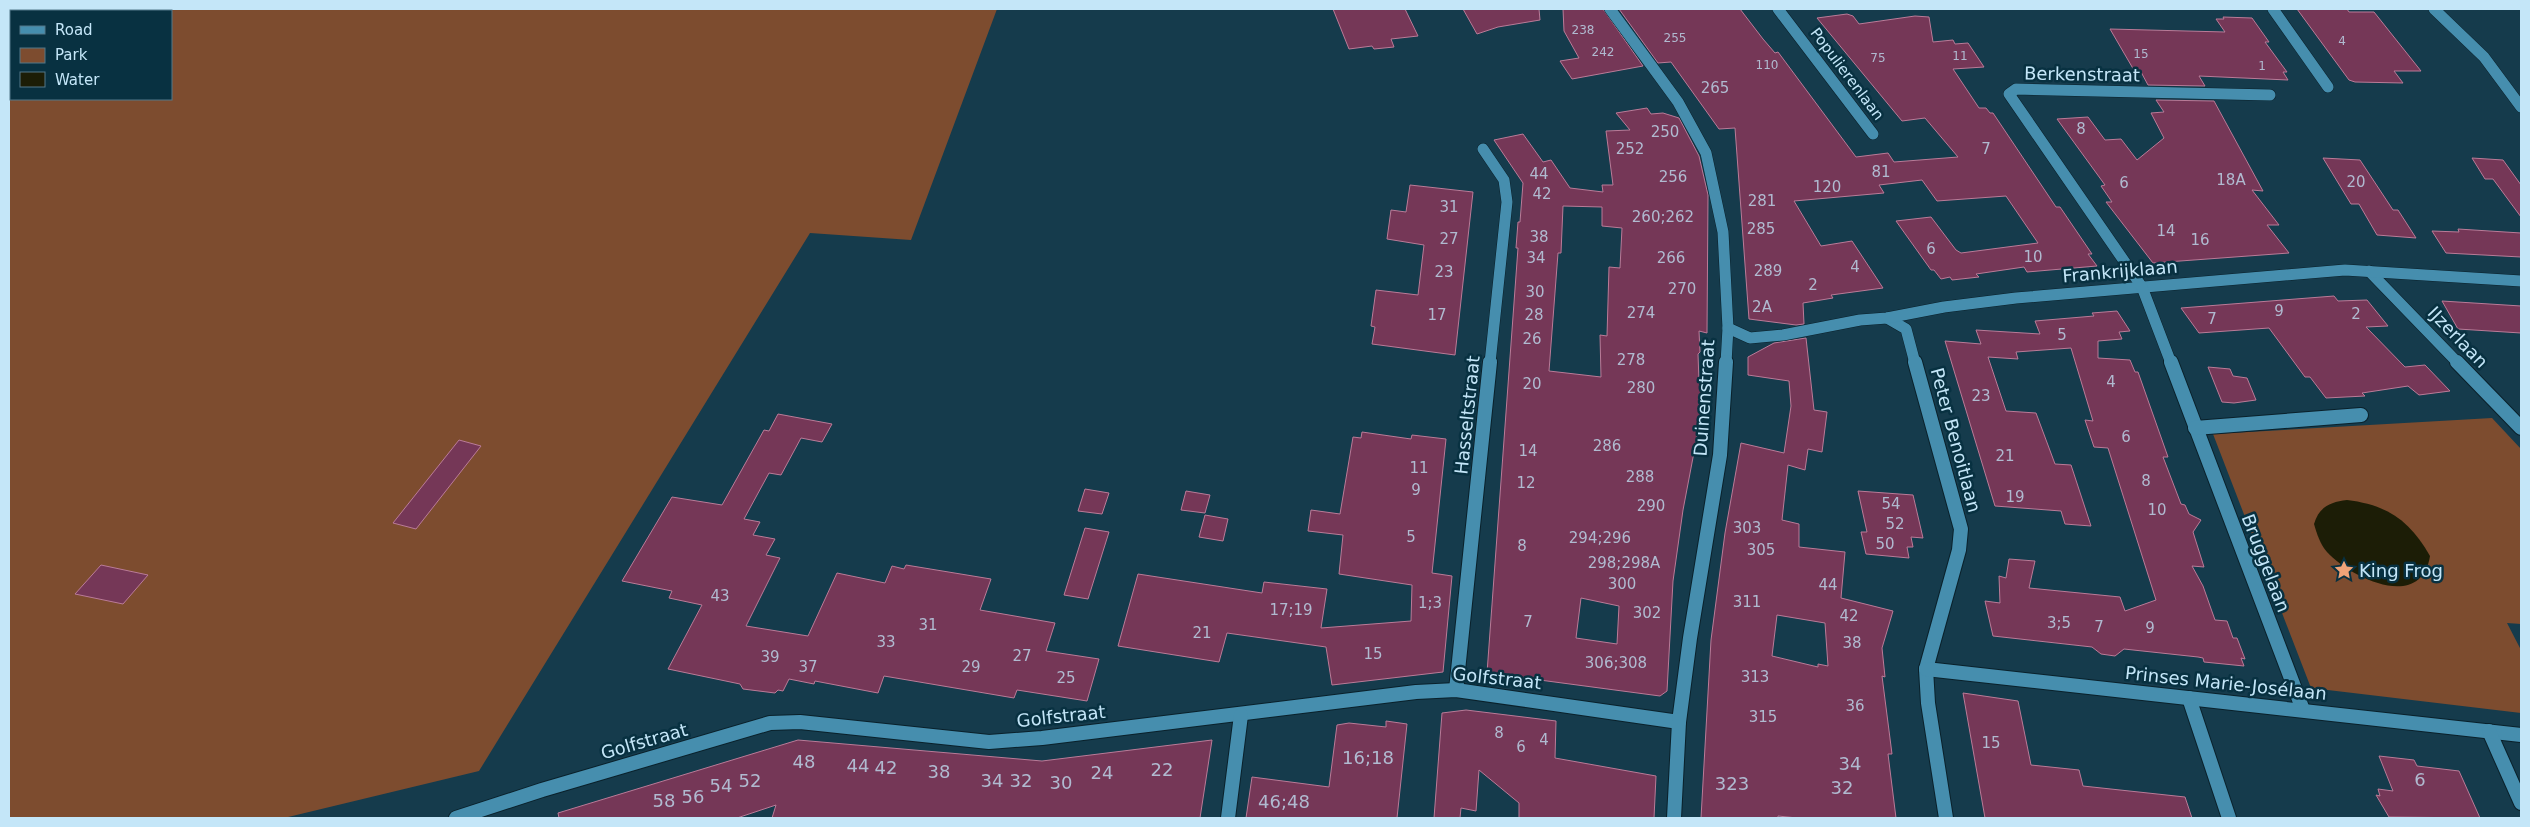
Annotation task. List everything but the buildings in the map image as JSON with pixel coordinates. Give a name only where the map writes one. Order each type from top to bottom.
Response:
[{"type":"street","name":"Duinenstraat","points":[[1610,9],[1678,102],[1706,153],[1723,232],[1728,328],[1720,455],[1690,638],[1679,722],[1674,818]]},
{"type":"street","name":"Populierenlaan","points":[[1778,9],[1873,134]]},
{"type":"street","points":[[2273,9],[2328,87]]},
{"type":"street","points":[[2434,9],[2484,57],[2521,107]]},
{"type":"street","name":"Berkenstraat","points":[[2142,287],[2009,94],[2016,89],[2270,95]]},
{"type":"street","name":"Hasseltstraat","points":[[1456,690],[1507,202],[1504,180],[1483,149]]},
{"type":"street","name":"Frankrijklaan","points":[[1728,328],[1750,338],[1783,335],[1860,320],[1887,318],[1944,307],[2016,298],[2274,274],[2369,271],[2521,281]]},
{"type":"street","name":"IJzerlaan","points":[[2369,271],[2521,428]]},
{"type":"street","name":"Bruggelaan","points":[[2142,287],[2303,710]]},
{"type":"street","name":"Peter Benoitlaan","points":[[1887,318],[1906,330],[1961,529],[1959,550],[1932,641],[1926,669],[1928,703],[1946,818]]},
{"type":"street","points":[[2195,428],[2361,415]]},
{"type":"street","name":"Prinses Marie-Josélaan","points":[[1926,669],[2521,735]]},
{"type":"street","name":"Golfstraat","points":[[456,818],[542,790],[770,723],[800,722],[989,742],[1042,738],[1241,715],[1416,692],[1456,690],[1679,722]]},
{"type":"street","points":[[2189,698],[2229,818]]},
{"type":"street","points":[[1228,818],[1241,715]]},
{"type":"street","points":[[2489,731],[2521,803]]},
{"type":"green space","points":[[9,9],[997,9],[911,240],[810,233],[479,771],[284,818],[9,818]]},
{"type":"green space","points":[[2492,418],[2521,449],[2521,624],[2507,623],[2521,650],[2521,713],[2311,688],[2213,434]]},
{"type":"water","points":[[2347,500],[2374,506],[2386,511],[2406,524],[2430,556],[2424,573],[2413,583],[2400,586],[2384,585],[2352,571],[2327,552],[2316,531],[2314,524],[2316,518],[2326,506]]},
{"type":"place","name":"King Frog","points":[[2344,570]]}]
